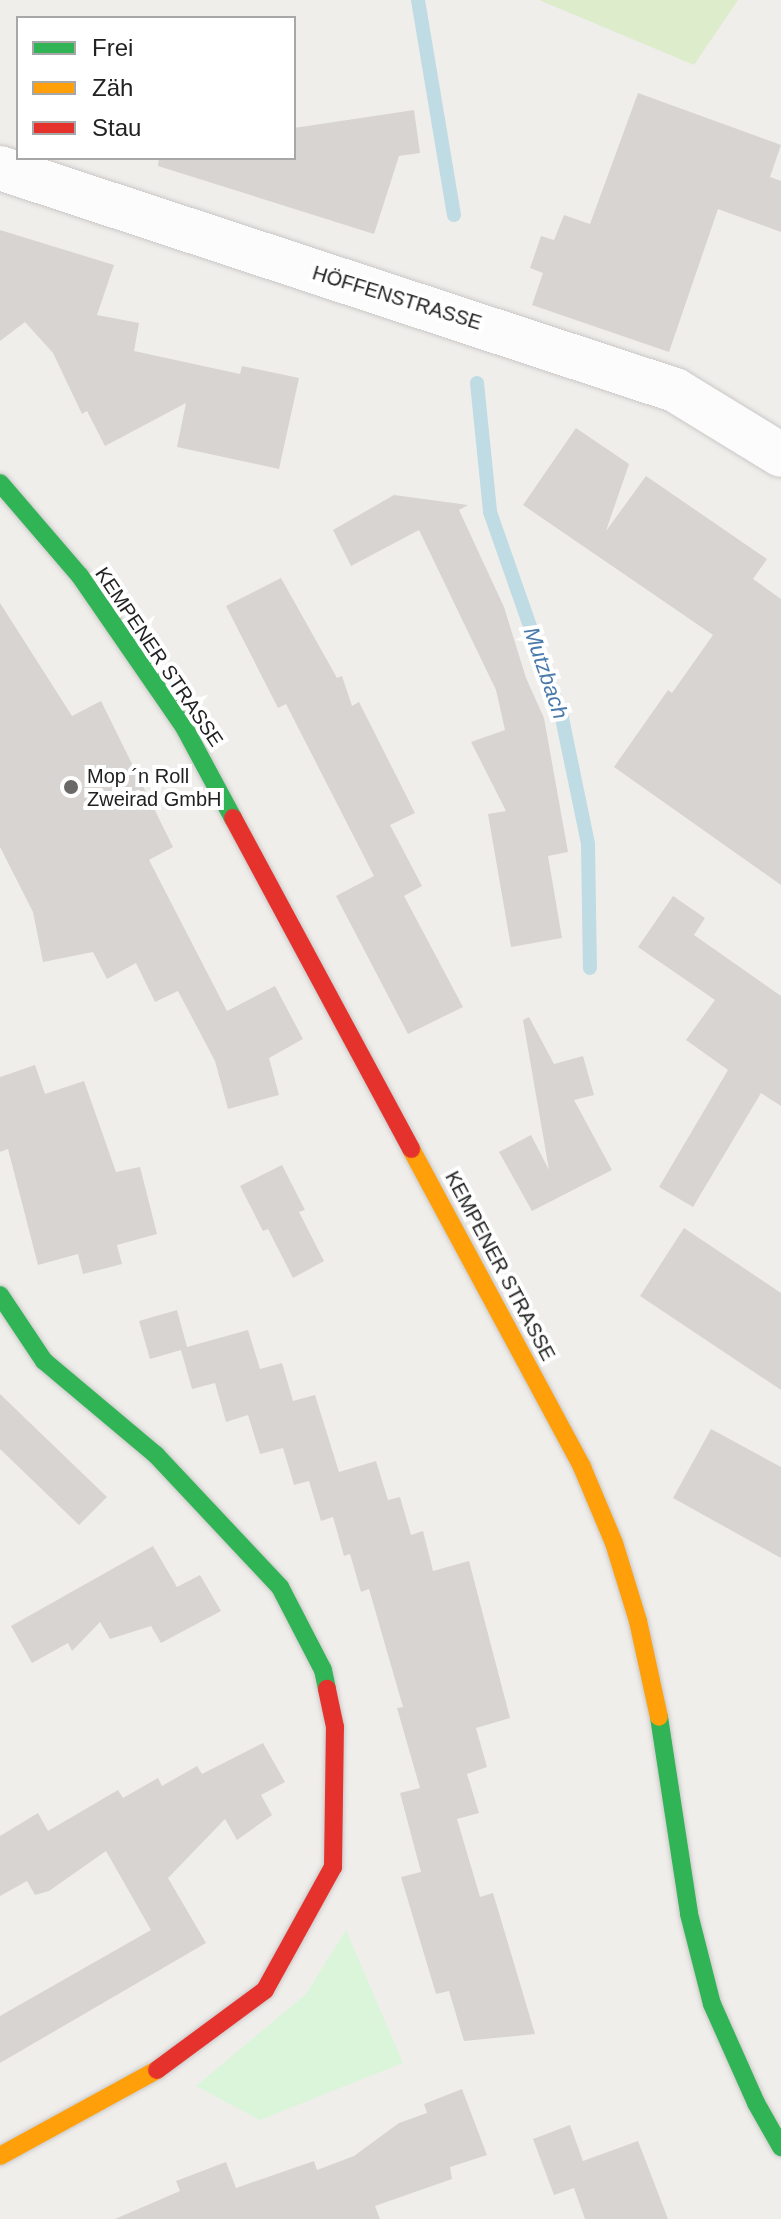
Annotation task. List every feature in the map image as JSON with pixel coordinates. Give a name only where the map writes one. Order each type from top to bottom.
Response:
[{"type":"main road","name":"KEMPENER STRASSE","points":[[0,483],[80,576],[184,727],[582,1467],[614,1543],[638,1621],[665,1741],[689,1914],[712,2004],[756,2103],[781,2147]]},
{"type":"main road","points":[[0,1295],[44,1361],[156,1455],[280,1587],[323,1670],[335,1727],[333,1867],[265,1990],[151,2074],[0,2156]]},
{"type":"street","name":"HÖFFENSTRASSE","points":[[0,168],[675,390],[781,455]]},
{"type":"green space","points":[[539,0],[738,0],[694,65]]},
{"type":"green space","points":[[346,1930],[403,2063],[260,2120],[196,2086],[306,1994]]},
{"type":"building","points":[[638,93],[781,145],[770,177],[781,181],[781,232],[718,209],[669,352],[532,305],[543,273],[530,268],[541,236],[554,240],[564,215],[590,224]]},
{"type":"building","points":[[414,110],[420,153],[399,156],[374,234],[158,166],[159,160],[296,160],[296,128]]},
{"type":"building","points":[[0,230],[114,265],[97,315],[139,323],[134,351],[240,374],[242,366],[299,378],[279,469],[177,447],[186,403],[105,446],[87,411],[82,414],[53,353],[25,322],[0,341]]},
{"type":"building","points":[[576,428],[629,464],[606,531],[646,476],[767,559],[753,579],[781,599],[781,885],[614,767],[668,690],[672,693],[713,635],[523,505]]},
{"type":"building","points":[[394,495],[468,505],[459,510],[504,607],[526,678],[544,718],[568,852],[548,856],[562,938],[511,947],[488,814],[506,811],[471,742],[505,730],[496,690],[419,530],[351,566],[333,530]]},
{"type":"building","points":[[281,578],[337,678],[342,676],[352,706],[359,702],[415,813],[390,825],[422,886],[404,896],[463,1007],[408,1034],[336,896],[374,876],[286,704],[278,708],[226,606]]},
{"type":"building","points":[[0,603],[72,716],[101,701],[173,847],[149,860],[227,1011],[275,986],[303,1039],[269,1058],[279,1095],[228,1109],[215,1061],[178,991],[155,1002],[136,963],[107,979],[93,952],[43,962],[33,912],[0,847]]},
{"type":"building","points":[[673,896],[705,918],[694,935],[781,996],[781,1106],[761,1093],[693,1207],[659,1187],[728,1070],[686,1040],[715,1000],[638,947]]},
{"type":"building","points":[[529,1017],[554,1064],[583,1056],[594,1095],[574,1100],[612,1170],[532,1211],[499,1152],[531,1135],[549,1170],[523,1020]]},
{"type":"building","points":[[35,1065],[45,1094],[84,1081],[116,1172],[140,1167],[157,1234],[117,1245],[122,1264],[83,1274],[78,1254],[38,1265],[8,1149],[0,1152],[0,1077]]},
{"type":"building","points":[[282,1165],[305,1210],[299,1212],[324,1261],[293,1278],[268,1229],[263,1231],[240,1186]]},
{"type":"building","points":[[684,1228],[781,1293],[781,1390],[640,1296]]},
{"type":"building","points":[[177,1310],[187,1347],[248,1330],[260,1369],[282,1363],[293,1401],[315,1395],[339,1472],[376,1461],[388,1500],[400,1497],[411,1535],[423,1531],[433,1571],[469,1561],[510,1718],[476,1728],[487,1767],[467,1774],[479,1813],[457,1819],[480,1897],[493,1893],[535,2034],[464,2041],[449,1991],[436,1994],[401,1877],[421,1872],[400,1793],[420,1788],[397,1708],[403,1707],[369,1589],[361,1592],[350,1554],[344,1556],[333,1517],[321,1521],[309,1481],[294,1485],[283,1448],[260,1454],[248,1415],[226,1422],[215,1383],[192,1389],[181,1350],[150,1359],[139,1321]]},
{"type":"building","points":[[0,1394],[107,1497],[79,1525],[0,1449]]},
{"type":"building","points":[[711,1429],[781,1467],[781,1558],[673,1498]]},
{"type":"building","points":[[153,1546],[177,1587],[200,1575],[221,1611],[161,1643],[151,1626],[110,1639],[100,1622],[72,1651],[68,1643],[32,1663],[11,1626]]},
{"type":"building","points":[[263,1743],[285,1782],[261,1795],[272,1815],[237,1840],[225,1819],[168,1878],[206,1943],[0,2063],[0,2016],[151,1930],[106,1851],[49,1891],[35,1895],[27,1881],[0,1896],[0,1836],[38,1813],[48,1831],[118,1790],[123,1798],[158,1778],[162,1786],[197,1766],[202,1774]]},
{"type":"building","points":[[462,2089],[487,2155],[450,2167],[452,2179],[375,2206],[380,2219],[115,2219],[180,2191],[176,2181],[226,2162],[236,2188],[314,2161],[317,2170],[354,2156],[399,2123],[427,2113],[424,2104]]},
{"type":"building","points":[[570,2125],[583,2161],[638,2141],[668,2219],[585,2219],[574,2188],[554,2195],[533,2139]]},
{"type":"waterway","name":"Mutzbach","points":[[418,0],[454,215]]},
{"type":"waterway","name":"Mutzbach","points":[[477,383],[490,512],[562,718],[588,844],[590,968]]},
{"type":"traffic: fast","points":[[0,483],[80,576],[184,727],[233,818]]},
{"type":"traffic: fast","points":[[0,1295],[44,1361],[156,1455],[280,1587],[323,1670],[327,1689]]},
{"type":"traffic: fast","points":[[659,1717],[689,1914],[712,2004],[756,2103],[781,2147]]},
{"type":"traffic: slow","points":[[411,1149],[582,1467],[614,1543],[638,1621],[659,1717]]},
{"type":"traffic: slow","points":[[0,2156],[157,2070]]},
{"type":"traffic: jam","points":[[233,818],[411,1149]]},
{"type":"traffic: jam","points":[[157,2070],[265,1990],[333,1867],[335,1727],[327,1689]]},
{"type":"place","name":"Mop ´n Roll Zweirad GmbH","points":[[71,787]]}]
